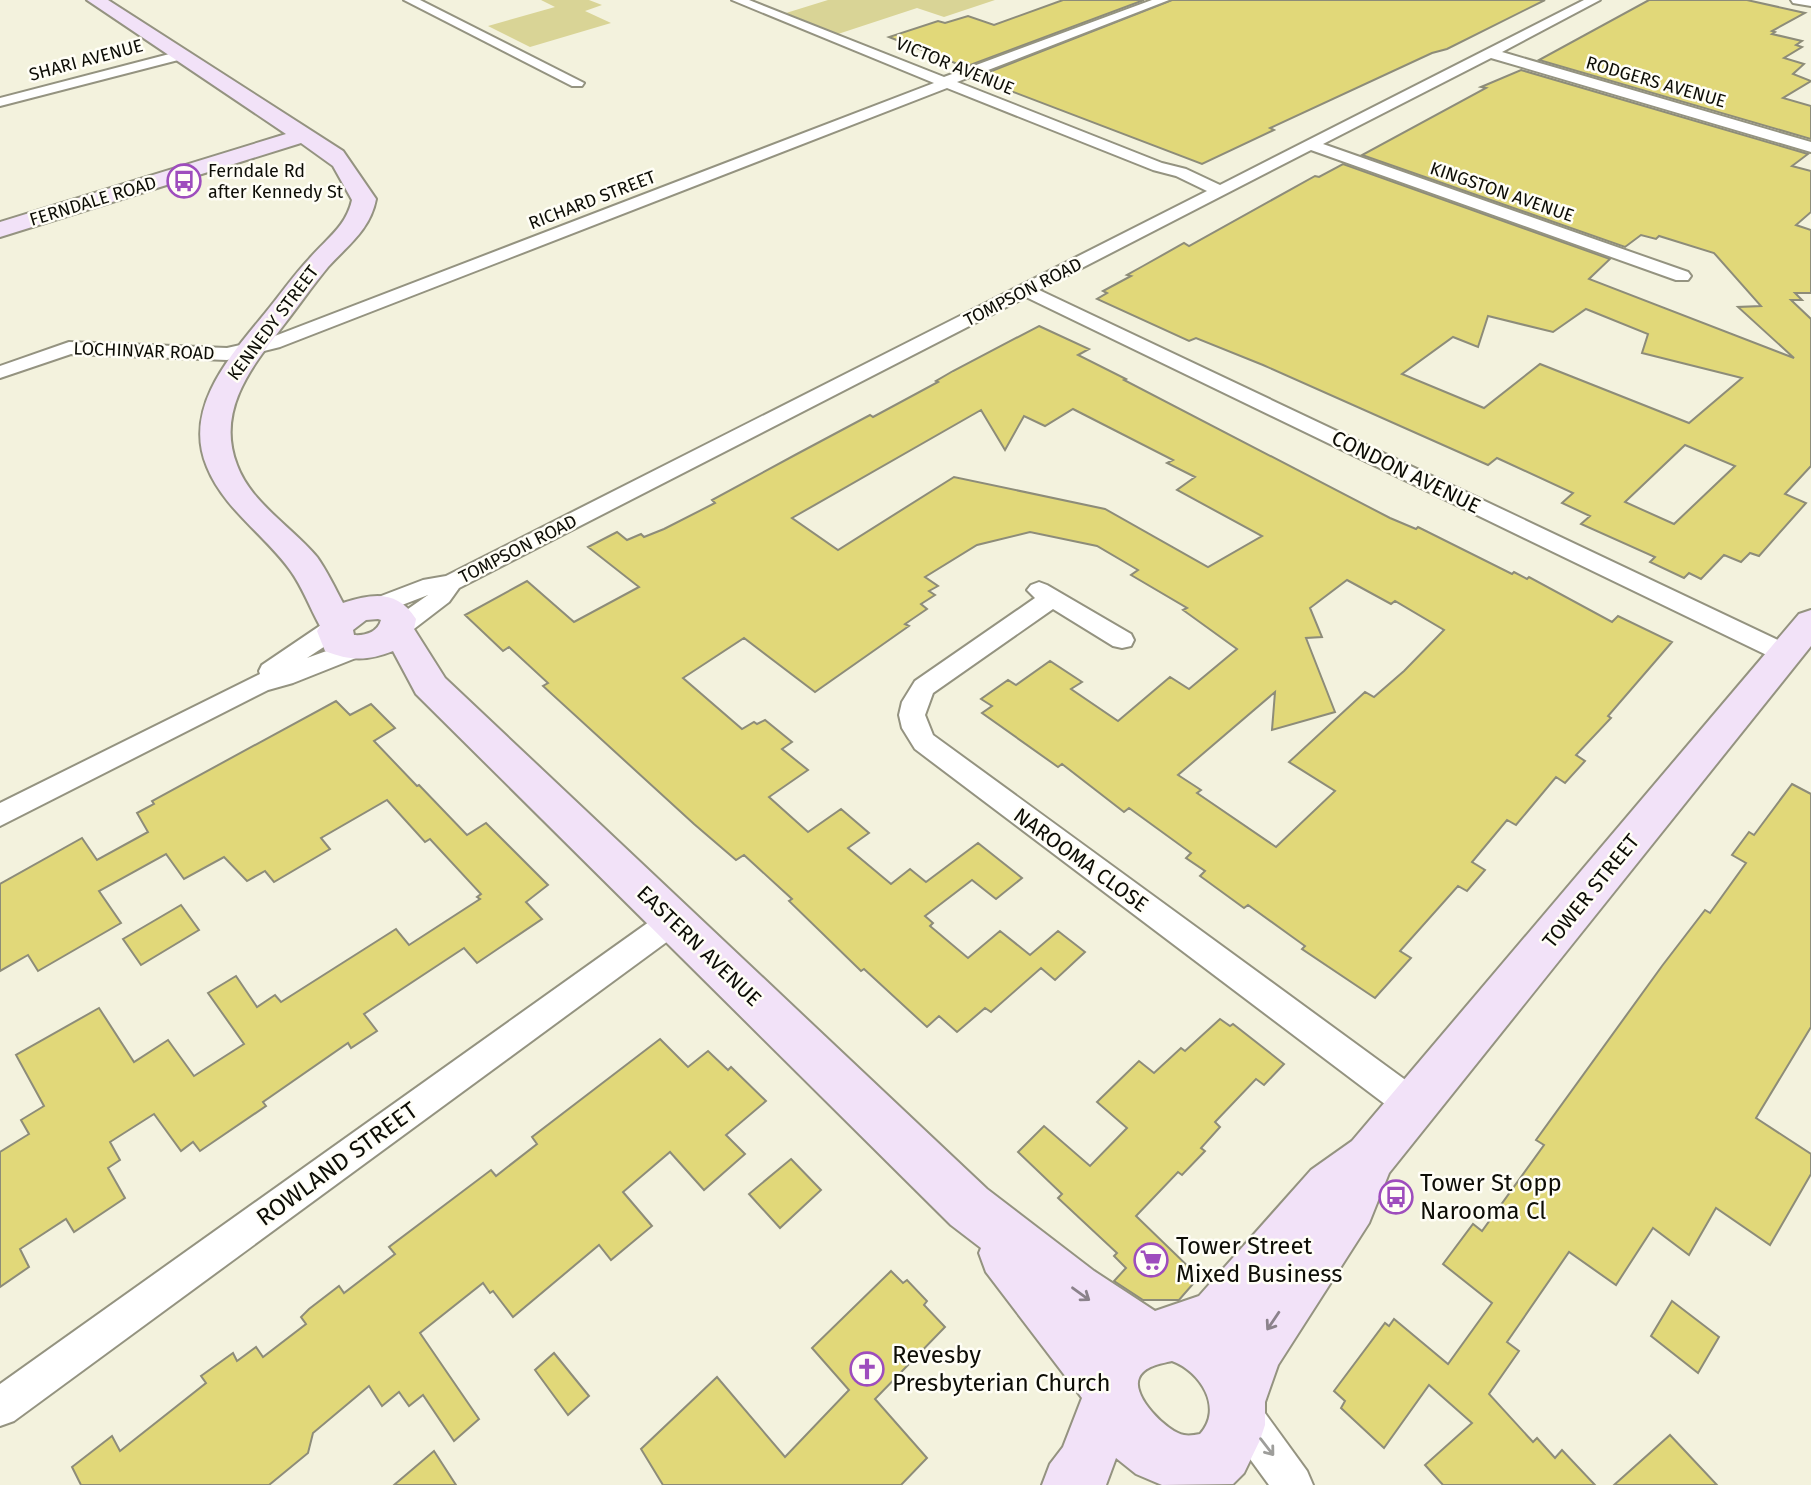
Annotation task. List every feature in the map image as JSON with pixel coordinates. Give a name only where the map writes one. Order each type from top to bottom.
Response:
[{"type":"street","name":"KENNEDY STREET","points":[[96,0],[305,135],[347,167],[356,191],[364,199],[359,218],[347,238],[323,258],[233,372],[221,396],[215,423],[216,450],[226,479],[304,565],[349,637]]},
{"type":"street","points":[[416,3],[444,0]]},
{"type":"street","name":"VICTOR AVENUE","points":[[738,0],[1158,167],[1194,185],[1220,191]]},
{"type":"street","points":[[945,83],[1163,0]]},
{"type":"street","name":"TOMPSON ROAD","points":[[386,618],[441,597],[452,583],[1594,0]]},
{"type":"street","points":[[1797,0],[1811,2]]},
{"type":"street","points":[[416,3],[578,83]]},
{"type":"street","name":"RODGERS AVENUE","points":[[1490,53],[1811,147]]},
{"type":"street","name":"SHARI AVENUE","points":[[0,102],[181,55]]},
{"type":"street","points":[[552,91],[594,78]]},
{"type":"street","name":"RICHARD STREET","points":[[250,348],[286,338],[945,83]]},
{"type":"street","name":"FERNDALE ROAD","points":[[0,230],[305,135]]},
{"type":"street","name":"KINGSTON AVENUE","points":[[1310,145],[1682,276]]},
{"type":"street","name":"CONDON AVENUE","points":[[1025,290],[1799,638]]},
{"type":"street","name":"LOCHINVAR ROAD","points":[[0,372],[69,348],[227,354],[250,348]]},
{"type":"street","name":"KENNEDY STREET","points":[[304,565],[386,618]]},
{"type":"street","name":"NAROOMA CLOSE","points":[[1122,640],[1045,594],[924,687],[915,699],[911,712],[913,727],[924,742],[1414,1105]]},
{"type":"street","points":[[0,815],[260,682],[284,677],[349,637],[387,640],[386,618]]},
{"type":"street","name":"EASTERN AVENUE","points":[[386,618],[424,670],[429,685]]},
{"type":"street","name":"EASTERN AVENUE","points":[[349,637],[408,678],[429,685],[969,1207],[1127,1327],[1160,1335]]},
{"type":"street","name":"TOWER STREET","points":[[1160,1335],[1218,1315],[1329,1187],[1370,1158],[1799,638]]},
{"type":"street","name":"ROWLAND STREET","points":[[0,1407],[673,921]]},
{"type":"street","name":"TOWER STREET","points":[[1238,1406],[1255,1350],[1351,1205],[1370,1158]]},
{"type":"street","name":"EASTERN AVENUE","points":[[969,1207],[1110,1393]]},
{"type":"street","points":[[1072,1485],[1084,1467],[1110,1393],[1115,1364],[1129,1346],[1160,1335],[1194,1341],[1214,1355],[1229,1376],[1238,1406],[1293,1485]]},
{"type":"street","points":[[1110,1393],[1111,1412],[1122,1437],[1141,1457],[1180,1477],[1210,1464],[1228,1448],[1237,1426],[1238,1406]]},
{"type":"shaded area","points":[[541,0],[589,0],[602,5],[585,11],[611,23],[530,47],[488,26],[555,7]]},
{"type":"shaded area","points":[[828,0],[995,0],[944,17],[917,8],[838,34],[786,13]]},
{"type":"building","points":[[1063,0],[1144,0],[965,67],[889,37],[938,21],[945,23],[968,16],[994,25]]},
{"type":"building","points":[[1172,0],[1545,0],[1447,49],[1432,53],[1270,128],[1274,130],[1202,164],[995,85],[1003,82],[984,74]]},
{"type":"building","points":[[1649,0],[1747,0],[1805,13],[1772,31],[1775,32],[1772,34],[1802,41],[1796,45],[1802,47],[1784,58],[1804,64],[1793,74],[1811,81],[1783,98],[1811,106],[1811,139],[1539,60]]},
{"type":"building","points":[[1521,70],[1808,154],[1792,166],[1811,171],[1811,212],[1796,225],[1811,230],[1811,293],[1795,293],[1802,300],[1791,300],[1811,319],[1811,466],[1785,494],[1806,503],[1759,556],[1750,553],[1741,562],[1724,555],[1701,579],[1689,573],[1684,578],[1650,562],[1655,557],[1581,524],[1590,516],[1562,503],[1573,493],[1497,458],[1488,465],[1263,365],[1196,338],[1189,341],[1097,299],[1107,293],[1103,291],[1131,276],[1127,275],[1184,243],[1189,246],[1315,176],[1319,177],[1343,164],[1610,259],[1589,279],[1794,358],[1738,307],[1761,306],[1714,253],[1659,236],[1656,239],[1641,235],[1625,247],[1362,155],[1486,88],[1481,87]],"holes":[[[1586,309],[1648,334],[1642,353],[1742,378],[1689,423],[1540,364],[1484,408],[1402,374],[1453,337],[1478,347],[1488,316],[1553,332]],[[1685,445],[1735,466],[1674,524],[1625,502]]]},
{"type":"building","points":[[1039,326],[1089,349],[1078,355],[1390,518],[1416,529],[1418,527],[1512,574],[1514,572],[1527,579],[1529,577],[1612,622],[1618,616],[1672,642],[1608,716],[1611,718],[1576,755],[1585,761],[1565,783],[1556,777],[1516,825],[1507,820],[1472,862],[1485,870],[1467,891],[1458,886],[1400,951],[1411,958],[1375,998],[1302,949],[1305,946],[1248,905],[1244,908],[1200,876],[1205,871],[1186,858],[1191,853],[1129,808],[1124,812],[1062,764],[1058,767],[982,713],[992,706],[981,699],[1008,680],[1016,685],[1050,661],[1082,682],[1071,689],[1118,721],[1170,677],[1189,689],[1237,649],[1183,610],[1187,608],[1131,575],[1138,570],[1097,546],[1030,532],[977,545],[925,577],[938,586],[929,591],[935,595],[921,604],[927,609],[905,624],[909,626],[815,692],[744,638],[683,678],[742,729],[754,722],[757,724],[765,720],[792,742],[782,749],[808,770],[769,797],[808,832],[841,809],[869,833],[848,848],[891,884],[910,869],[926,882],[978,843],[1022,878],[996,899],[972,880],[925,916],[933,923],[930,926],[968,958],[1000,931],[1030,955],[1058,931],[1085,952],[1055,980],[1041,968],[991,1012],[985,1008],[957,1032],[939,1016],[927,1027],[864,969],[861,971],[789,901],[792,899],[744,855],[736,860],[694,824],[543,686],[548,683],[509,647],[503,651],[465,615],[527,581],[574,622],[639,587],[588,547],[617,532],[627,540],[664,529],[715,503],[712,500],[795,455],[938,382],[936,381]],"holes":[[[1073,409],[1173,460],[1167,463],[1195,477],[1177,490],[1262,536],[1208,567],[1105,509],[954,477],[838,550],[792,518],[981,410],[1005,450],[1024,416],[1045,426]],[[1347,580],[1391,604],[1395,601],[1444,630],[1374,697],[1365,692],[1289,762],[1335,791],[1276,847],[1197,793],[1201,790],[1178,775],[1275,692],[1272,730],[1335,712],[1306,638],[1322,637],[1310,608]]]},
{"type":"building","points":[[336,701],[350,715],[371,704],[395,728],[374,741],[417,786],[419,785],[467,835],[486,823],[548,885],[526,902],[542,919],[477,963],[464,948],[364,1014],[377,1031],[351,1048],[348,1043],[263,1102],[266,1106],[200,1151],[193,1142],[181,1151],[154,1114],[110,1142],[120,1160],[108,1168],[125,1198],[74,1232],[66,1219],[20,1249],[29,1267],[0,1287],[0,1152],[29,1134],[21,1120],[44,1106],[16,1055],[99,1008],[134,1062],[168,1040],[194,1076],[244,1044],[208,993],[236,976],[257,1007],[275,995],[281,1002],[396,929],[409,945],[480,899],[477,897],[481,894],[430,839],[425,842],[387,800],[321,838],[330,849],[274,882],[265,871],[247,881],[224,857],[184,879],[166,854],[99,891],[121,923],[38,971],[28,955],[0,971],[0,884],[82,838],[97,860],[148,832],[137,813],[154,804],[152,801]]},
{"type":"building","points":[[1792,784],[1811,794],[1811,1027],[1756,1118],[1811,1154],[1811,1174],[1770,1245],[1716,1208],[1689,1255],[1653,1228],[1616,1285],[1569,1252],[1507,1342],[1519,1351],[1489,1394],[1533,1442],[1537,1438],[1555,1458],[1562,1450],[1595,1485],[1443,1485],[1425,1465],[1472,1423],[1429,1385],[1384,1448],[1341,1408],[1345,1401],[1334,1391],[1385,1323],[1389,1326],[1394,1319],[1448,1364],[1492,1303],[1443,1264],[1473,1224],[1482,1231],[1544,1145],[1536,1140],[1662,966],[1705,910],[1710,913],[1746,863],[1732,855],[1749,832],[1754,835]]},
{"type":"building","points":[[181,905],[199,930],[141,965],[123,939]]},
{"type":"building","points":[[1220,1019],[1230,1026],[1233,1024],[1284,1064],[1264,1085],[1256,1079],[1215,1122],[1220,1127],[1201,1148],[1205,1151],[1182,1175],[1178,1172],[1136,1216],[1199,1277],[1179,1300],[1143,1300],[1114,1281],[1126,1268],[1114,1256],[1117,1253],[1058,1198],[1062,1194],[1018,1152],[1044,1126],[1090,1166],[1127,1128],[1097,1102],[1139,1061],[1154,1073],[1181,1048],[1185,1051]]},
{"type":"building","points":[[660,1039],[688,1067],[708,1051],[728,1070],[731,1067],[766,1101],[726,1135],[745,1154],[704,1190],[670,1152],[623,1192],[652,1226],[611,1260],[599,1245],[513,1317],[493,1291],[490,1293],[483,1283],[420,1333],[479,1419],[454,1441],[423,1395],[409,1406],[399,1392],[382,1406],[369,1386],[313,1433],[308,1453],[269,1485],[81,1485],[72,1467],[112,1436],[120,1451],[206,1383],[201,1376],[233,1353],[237,1361],[256,1347],[263,1357],[306,1324],[301,1317],[309,1309],[339,1286],[344,1293],[395,1254],[389,1247],[491,1170],[496,1176],[537,1144],[532,1137]]},
{"type":"building","points":[[791,1159],[821,1190],[780,1228],[749,1194]]},
{"type":"building","points":[[891,1271],[903,1283],[907,1280],[927,1301],[924,1305],[945,1327],[875,1399],[927,1458],[901,1485],[663,1485],[641,1449],[717,1377],[785,1457],[849,1390],[812,1348]]},
{"type":"building","points":[[1672,1301],[1719,1337],[1698,1373],[1651,1336]]},
{"type":"building","points":[[554,1353],[589,1396],[568,1415],[535,1370]]},
{"type":"building","points":[[1670,1435],[1717,1485],[1614,1485]]},
{"type":"building","points":[[434,1451],[456,1485],[394,1485]]},
{"type":"place","name":"Ferndale Rd after Kennedy St","points":[[184,181]]},
{"type":"place","name":"Tower St opp Narooma Cl","points":[[1396,1197]]},
{"type":"place","name":"Tower Street Mixed Business","points":[[1151,1260]]},
{"type":"place","name":"Revesby Presbyterian Church","points":[[867,1369]]}]
